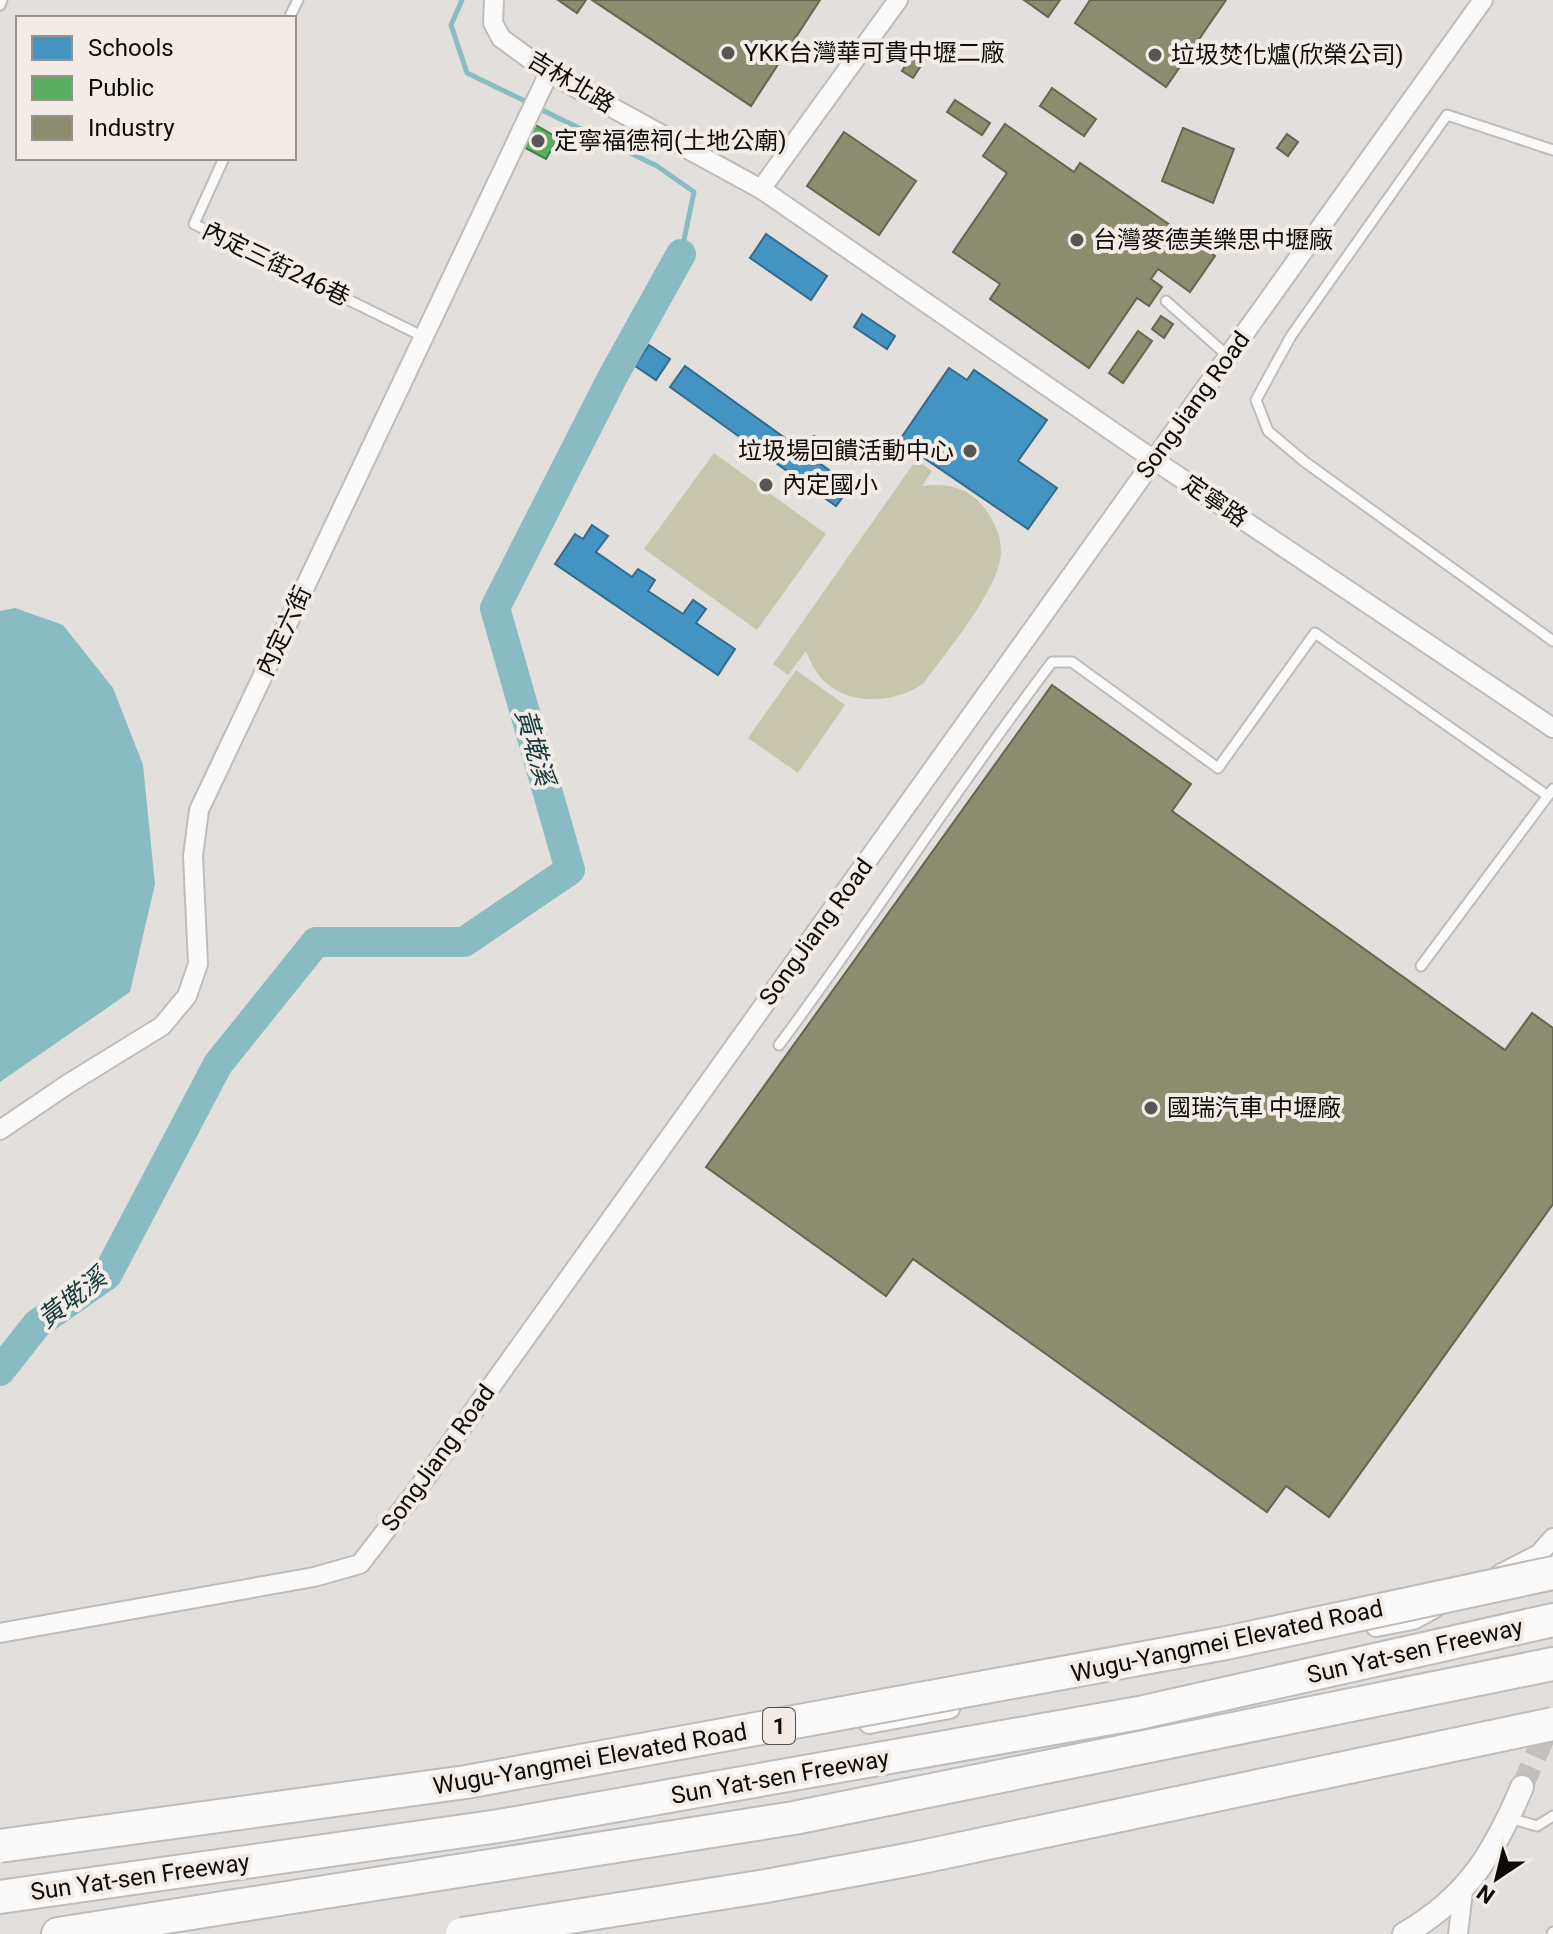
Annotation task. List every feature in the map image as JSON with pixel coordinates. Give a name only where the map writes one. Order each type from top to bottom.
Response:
[{"type":"highway","name":"Wugu-Yangmei Elevated Road","points":[[0,1846],[466,1782],[1226,1643],[1553,1573]]},
{"type":"highway","name":"Sun Yat-sen Freeway","points":[[0,1897],[499,1826],[1139,1713],[1553,1620]]},
{"type":"highway","name":"Sun Yat-sen Freeway","points":[[58,1934],[794,1818],[1553,1664]]},
{"type":"highway","points":[[462,1934],[766,1886],[912,1859],[1553,1724]]},
{"type":"street","name":"吉林北路","points":[[494,0],[493,23],[501,38],[549,73],[761,189]]},
{"type":"street","points":[[761,189],[898,0]]},
{"type":"street","name":"SongJiang Road","points":[[0,1633],[314,1577],[360,1564],[426,1477],[1483,0]]},
{"type":"street","name":"內定六街","points":[[0,1130],[162,1026],[187,996],[198,964],[193,856],[199,810],[549,73]]},
{"type":"street","name":"定寧路","points":[[761,189],[1154,460],[1553,728]]},
{"type":"street","points":[[0,1860],[367,1805],[904,1718],[1413,1620],[1539,1554],[1553,1538]]},
{"type":"street","points":[[1404,1934],[1463,1891],[1493,1850],[1522,1787]]},
{"type":"street","points":[[1458,1934],[1463,1891]]},
{"type":"lane","points":[[1553,150],[1447,115],[1291,336],[1256,400],[1268,431],[1305,462],[1553,641]]},
{"type":"lane","name":"內定三街246巷","points":[[223,160],[194,224],[424,337]]},
{"type":"lane","points":[[1166,301],[1229,357]]},
{"type":"lane","points":[[779,1045],[837,967],[987,748],[1052,662],[1072,662],[1218,768],[1315,633],[1551,792],[1421,966]]},
{"type":"lane","points":[[1509,1818],[1537,1826],[1553,1816]]},
{"type":"green space","points":[[714,453],[826,534],[757,630],[644,549]]},
{"type":"green space","points":[[916,460],[932,471],[922,486],[948,486],[970,494],[983,506],[996,527],[1001,545],[999,566],[982,601],[924,683],[899,695],[871,699],[844,694],[821,678],[806,651],[788,675],[773,664]]},
{"type":"green space","points":[[796,670],[845,705],[798,773],[748,738]]},
{"type":"water","points":[[15,608],[63,625],[113,688],[143,765],[155,884],[130,992],[0,1082],[0,611]]},
{"type":"building: Schools","points":[[766,234],[827,276],[811,300],[750,258]]},
{"type":"building: Schools","points":[[862,314],[895,336],[887,349],[854,327]]},
{"type":"building: Schools","points":[[649,345],[670,359],[656,380],[635,366]]},
{"type":"building: Schools","points":[[685,366],[803,451],[814,436],[829,446],[818,462],[851,486],[836,506],[670,387]]},
{"type":"building: Schools","name":"垃圾場回饋活動中心","points":[[949,368],[967,380],[974,370],[1047,420],[1018,461],[1057,488],[1028,529],[899,441]]},
{"type":"building: Schools","points":[[592,525],[608,536],[596,552],[632,577],[638,569],[655,580],[648,591],[683,614],[693,600],[706,609],[696,623],[735,649],[718,675],[555,564],[575,534],[583,539]]},
{"type":"building: Public","name":"定寧福德祠(土地公廟)","points":[[529,121],[558,138],[546,159],[518,144]]},
{"type":"building: Industry","points":[[558,0],[586,0],[577,13]]},
{"type":"building: Industry","name":"YKK台灣華可貴中壢二廠","points":[[592,0],[820,0],[751,106]]},
{"type":"building: Industry","points":[[1024,0],[1060,0],[1048,17]]},
{"type":"building: Industry","name":"垃圾焚化爐(欣榮公司)","points":[[1090,0],[1226,0],[1166,87],[1075,23]]},
{"type":"building: Industry","points":[[917,48],[928,55],[913,78],[902,71]]},
{"type":"building: Industry","points":[[1052,88],[1096,119],[1084,136],[1040,106]]},
{"type":"building: Industry","points":[[955,100],[990,123],[982,135],[947,112]]},
{"type":"building: Industry","name":"台灣麥德美樂思中壢廠","points":[[1005,124],[1074,172],[1080,163],[1215,256],[1190,292],[1158,269],[1151,279],[1162,287],[1149,306],[1137,298],[1089,368],[990,299],[1000,284],[953,252],[1007,173],[983,156]]},
{"type":"building: Industry","points":[[1183,128],[1234,149],[1213,203],[1162,181]]},
{"type":"building: Industry","points":[[844,132],[916,181],[879,235],[807,186]]},
{"type":"building: Industry","points":[[1287,134],[1298,142],[1288,156],[1277,148]]},
{"type":"building: Industry","points":[[1161,316],[1173,324],[1164,338],[1152,329]]},
{"type":"building: Industry","points":[[1138,331],[1152,341],[1123,383],[1109,373]]},
{"type":"building: Industry","name":"國瑞汽車 中壢廠","points":[[1052,685],[1191,784],[1172,811],[1505,1050],[1532,1013],[1553,1028],[1553,1204],[1329,1517],[1286,1486],[1267,1512],[913,1259],[886,1296],[706,1167]]},
{"type":"waterway","name":"黃墘溪","points":[[462,0],[451,25],[467,73],[529,103]]},
{"type":"waterway","name":"黃墘溪","points":[[538,108],[657,166],[694,192],[681,254]]},
{"type":"waterway","name":"黃墘溪","points":[[0,1371],[37,1324],[107,1275],[218,1064],[316,942],[464,942],[570,870],[495,608],[612,378],[681,254]]},
{"type":"tunnel","points":[[1522,1787],[1553,1717]]},
{"type":"place","name":"YKK台灣華可貴中壢二廠","points":[[728,53]]},
{"type":"place","name":"垃圾焚化爐(欣榮公司)","points":[[1155,55]]},
{"type":"place","name":"定寧福德祠(土地公廟)","points":[[538,141]]},
{"type":"place","name":"台灣麥德美樂思中壢廠","points":[[1077,240]]},
{"type":"place","name":"垃圾場回饋活動中心","points":[[970,451]]},
{"type":"place","name":"內定國小","points":[[766,485]]},
{"type":"place","name":"國瑞汽車 中壢廠","points":[[1151,1108]]}]
